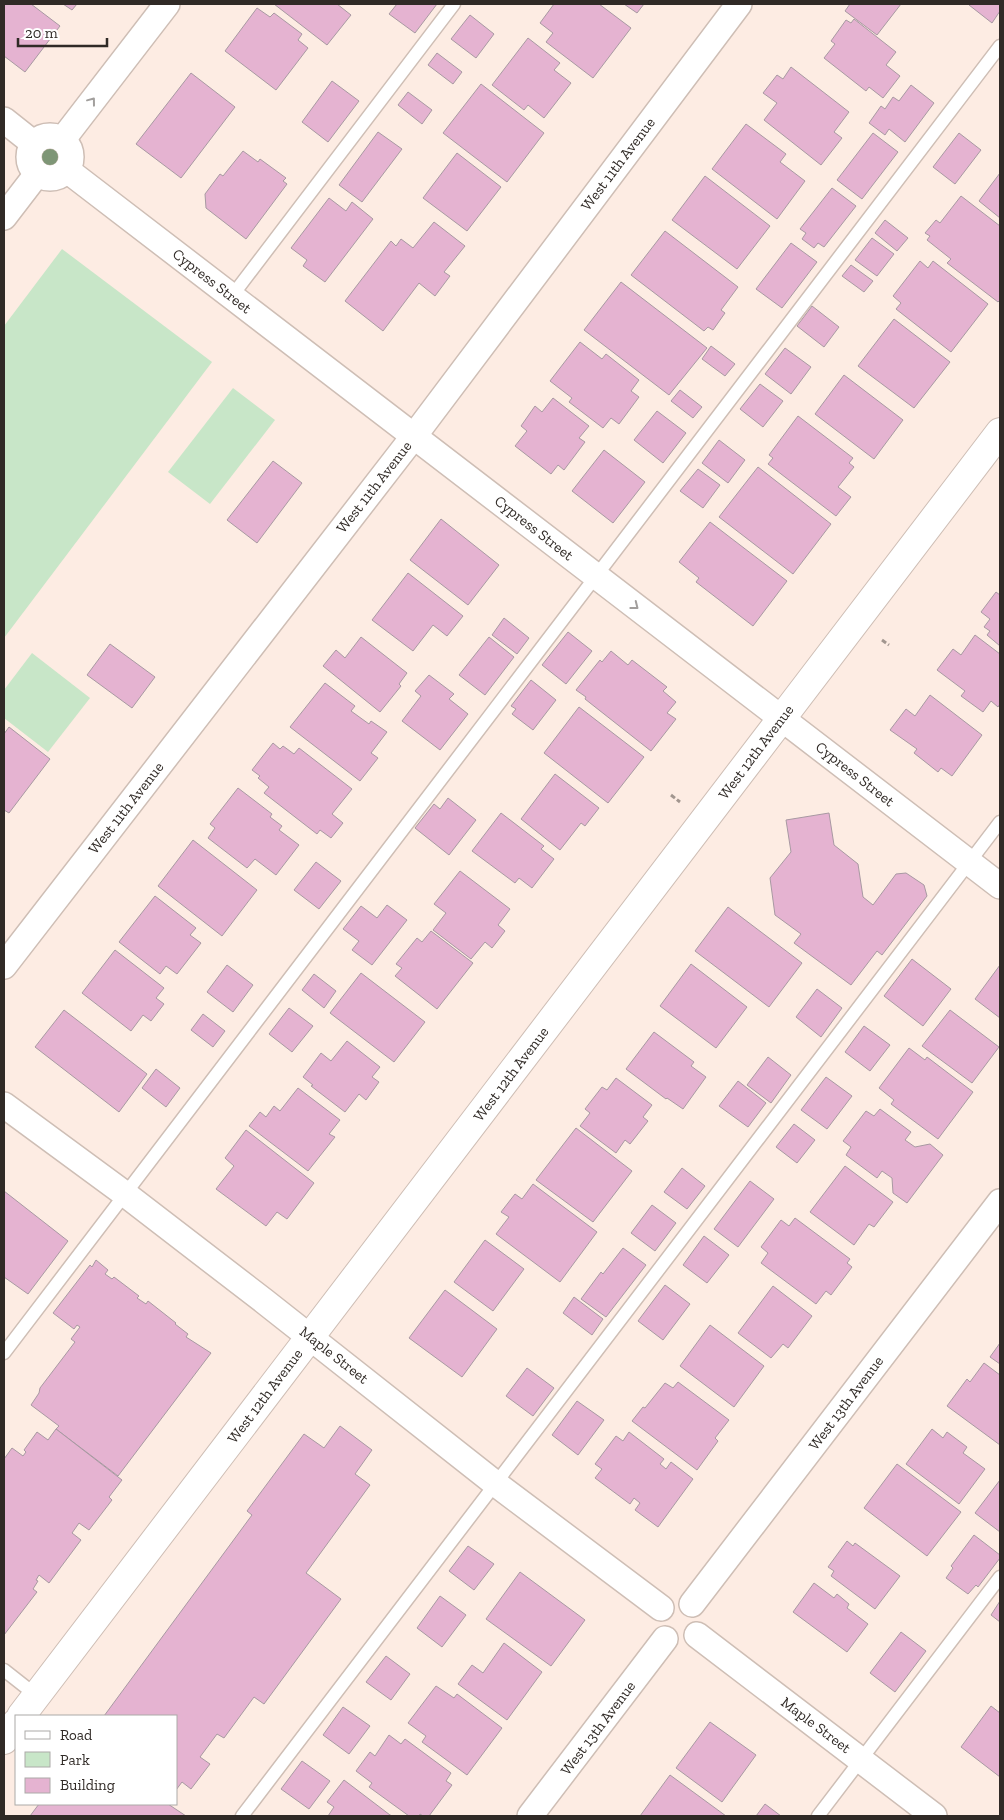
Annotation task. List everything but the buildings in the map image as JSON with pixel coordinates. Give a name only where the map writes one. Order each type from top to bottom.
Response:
[{"type":"street","points":[[63,140],[167,4]]},
{"type":"street","name":"West 11th Avenue","points":[[4,966],[414,436],[739,4]]},
{"type":"street","points":[[4,120],[33,143]]},
{"type":"street","points":[[47,135],[56,136],[63,140],[71,153],[71,162],[67,170],[61,175],[52,178],[44,178],[36,174],[28,159],[33,143],[47,135]]},
{"type":"street","name":"Cypress Street","points":[[67,170],[1000,886]]},
{"type":"street","points":[[4,217],[36,174]]},
{"type":"street","name":"West 12th Avenue","points":[[29,1706],[1000,432]]},
{"type":"street","name":"Maple Street","points":[[4,1105],[124,1194],[310,1337],[496,1484],[661,1608]]},
{"type":"street","name":"West 13th Avenue","points":[[692,1604],[1000,1202]]},
{"type":"street","points":[[679,1600],[692,1604],[697,1609],[701,1622],[697,1635],[686,1643],[672,1643],[665,1639],[660,1634],[656,1621],[661,1608],[666,1604],[679,1600]]},
{"type":"street","name":"Maple Street","points":[[697,1635],[934,1816]]},
{"type":"street","name":"West 13th Avenue","points":[[530,1816],[665,1639]]},
{"type":"street","points":[[4,1740],[15,1724]]},
{"type":"lane","points":[[232,296],[454,4]]},
{"type":"lane","points":[[4,1353],[1000,46]]},
{"type":"lane","points":[[242,1816],[1000,822]]},
{"type":"lane","points":[[818,1816],[1000,1577]]},
{"type":"lane","points":[[4,1670],[29,1706]]},
{"type":"path","points":[[882,640],[889,645]]},
{"type":"path","points":[[671,795],[680,802]]},
{"type":"green space","points":[[62,249],[212,362],[4,638],[4,326]]},
{"type":"green space","points":[[233,388],[275,420],[210,504],[168,472]]},
{"type":"green space","points":[[32,653],[90,698],[48,752],[4,718],[4,690]]}]
